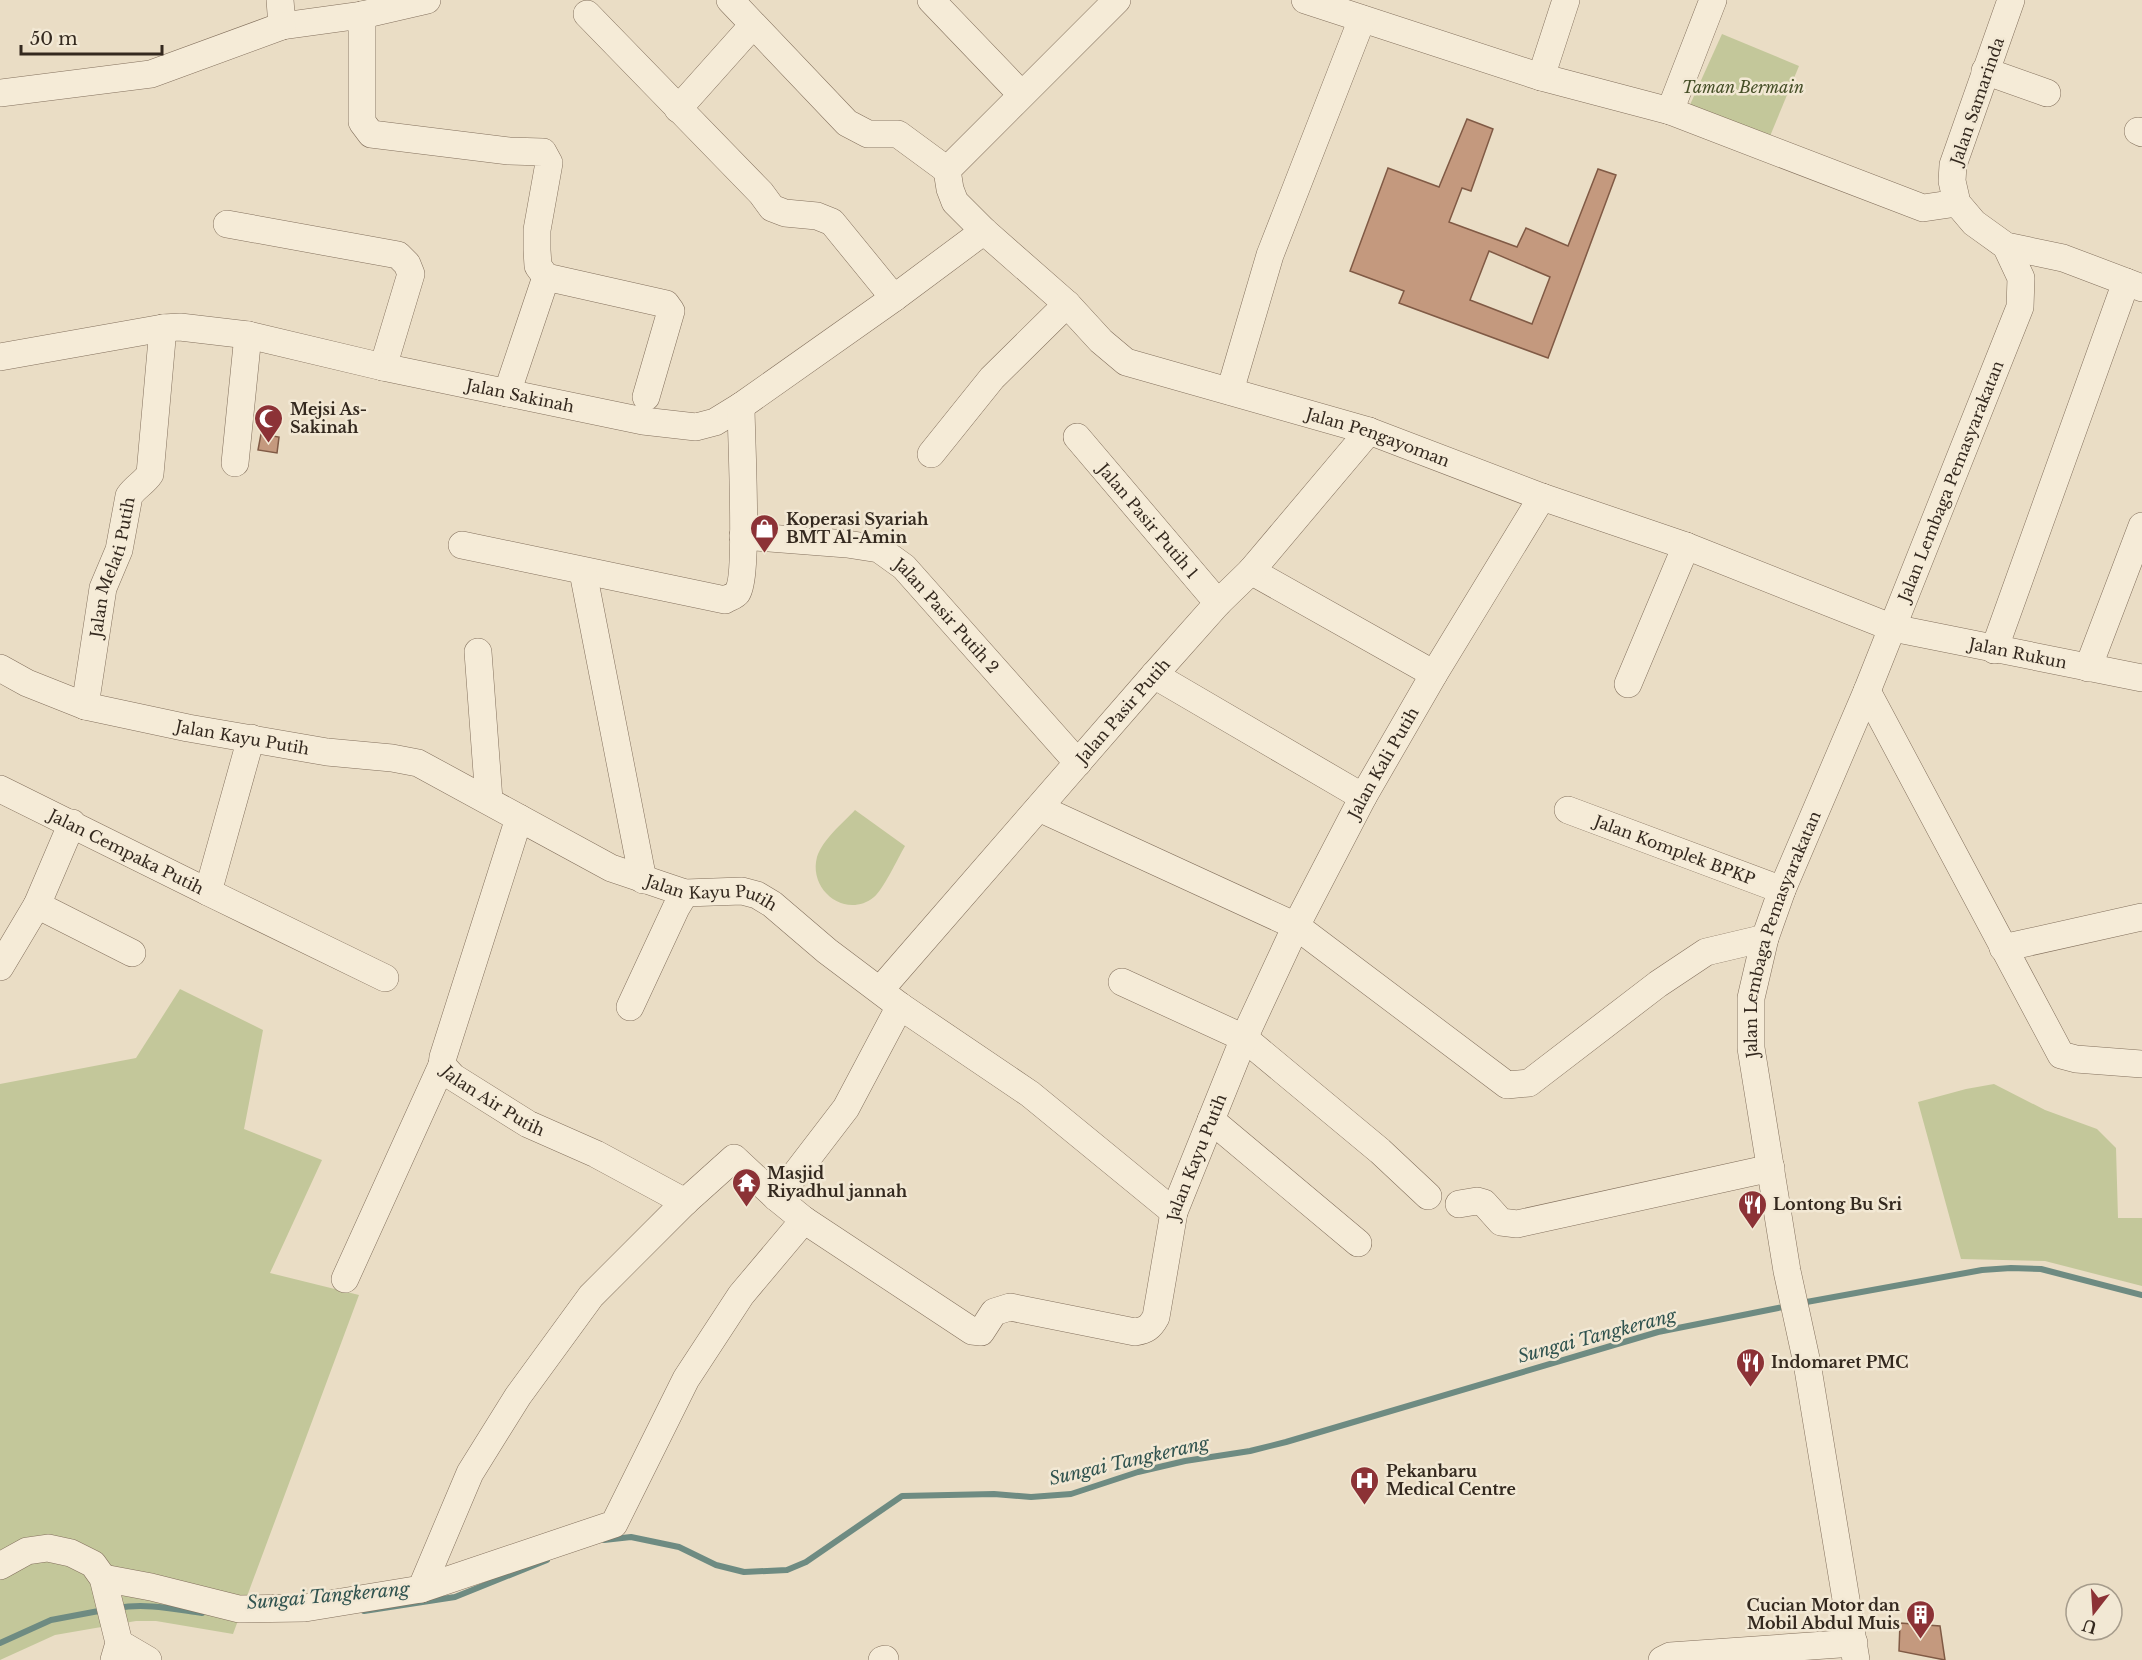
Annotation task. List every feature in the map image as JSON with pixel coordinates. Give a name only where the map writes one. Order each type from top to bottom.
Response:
[{"type":"street","points":[[0,93],[151,74],[281,13],[362,15],[427,0]]},
{"type":"street","points":[[730,0],[847,123],[868,134],[898,134],[947,170],[1117,0]]},
{"type":"street","points":[[931,0],[1022,94]]},
{"type":"street","points":[[1305,0],[1333,4],[1362,19],[1541,77],[1670,111],[1923,208],[1957,203],[1974,224],[2006,246],[2063,258],[2134,285],[1994,650]]},
{"type":"street","points":[[1541,77],[1566,0]]},
{"type":"street","points":[[1670,111],[1713,0]]},
{"type":"street","name":"Jalan Samarinda","points":[[1957,203],[1952,181],[1953,165],[2007,1]]},
{"type":"street","points":[[587,14],[761,193],[772,208],[785,213],[817,216],[832,222],[894,298]]},
{"type":"street","points":[[362,15],[362,122],[371,134],[508,151],[543,152],[549,163],[537,230],[537,250],[538,266],[546,277],[666,304],[671,311],[646,397]]},
{"type":"street","points":[[1230,392],[1270,255],[1362,19]]},
{"type":"street","points":[[678,109],[753,25]]},
{"type":"street","points":[[1985,71],[2047,93]]},
{"type":"street","name":"Jalan Pengayoman","points":[[947,170],[955,202],[984,231],[1067,304],[1101,341],[1126,362],[1369,432],[1542,497],[1686,546],[1893,628]]},
{"type":"street","points":[[226,225],[398,255],[407,264],[411,274],[382,367]]},
{"type":"street","name":"Jalan Sakinah","points":[[0,357],[163,328],[180,327],[248,335],[382,367],[643,421],[696,427],[715,422],[741,406],[984,231]]},
{"type":"street","name":"Jalan Lembaga Pemasyarakatan","points":[[1856,1656],[1807,1363],[1787,1271],[1750,1048],[1751,998],[1765,938],[1782,890],[1893,628],[2020,307],[2021,278],[2006,246]]},
{"type":"street","points":[[507,393],[546,277]]},
{"type":"street","points":[[931,454],[992,378],[1067,304]]},
{"type":"street","name":"Jalan Melati Putih","points":[[85,706],[103,588],[118,550],[129,496],[144,483],[150,474],[163,328]]},
{"type":"street","points":[[235,463],[248,335]]},
{"type":"street","points":[[462,545],[725,600],[737,593],[741,579],[744,536],[741,406]]},
{"type":"street","name":"Jalan Pasir Putih","points":[[777,1198],[846,1108],[890,998],[1039,808],[1218,603],[1251,571],[1369,432]]},
{"type":"street","name":"Jalan Pasir Putih 1","points":[[1077,437],[1218,603]]},
{"type":"street","name":"Jalan Kali Putih","points":[[1244,1038],[1296,926],[1363,797],[1434,674],[1542,497]]},
{"type":"street","points":[[2088,668],[2142,526]]},
{"type":"street","name":"Jalan Pasir Putih 2","points":[[744,536],[847,544],[879,549],[904,567],[1078,764]]},
{"type":"street","points":[[1628,684],[1686,546]]},
{"type":"street","points":[[1251,571],[1434,674]]},
{"type":"street","points":[[583,572],[643,880]]},
{"type":"street","name":"Jalan Rukun","points":[[1893,628],[2142,678]]},
{"type":"street","points":[[478,652],[489,800]]},
{"type":"street","name":"Jalan Kayu Putih","points":[[0,668],[27,683],[85,706],[188,728],[327,752],[392,758],[418,763],[611,868],[685,893],[742,891],[757,894],[890,998],[1030,1094],[1174,1212],[1244,1038]]},
{"type":"street","points":[[1154,675],[1363,797]]},
{"type":"street","points":[[1867,691],[2061,1054],[2076,1059],[2142,1064]]},
{"type":"street","name":"Jalan Cempaka Putih","points":[[0,789],[208,892],[251,738]]},
{"type":"street","points":[[1039,808],[1296,926],[1507,1086],[1529,1083],[1658,984],[1706,952],[1765,938]]},
{"type":"street","name":"Jalan Komplek BPKP","points":[[1568,810],[1782,890]]},
{"type":"street","name":"Jalan Air Putih","points":[[519,819],[442,1065],[453,1077],[528,1124],[596,1154],[685,1202]]},
{"type":"street","points":[[0,967],[37,905],[72,823]]},
{"type":"street","points":[[208,892],[385,978]]},
{"type":"street","points":[[630,1007],[685,893]]},
{"type":"street","points":[[37,905],[132,952]]},
{"type":"street","points":[[2003,948],[2142,917]]},
{"type":"street","points":[[1122,981],[1244,1038],[1380,1151],[1428,1196]]},
{"type":"street","points":[[345,1279],[442,1065]]},
{"type":"street","points":[[1211,1120],[1358,1243]]},
{"type":"street","points":[[421,1589],[470,1473],[518,1396],[591,1296],[685,1202],[734,1158],[804,1220],[972,1331],[981,1332],[994,1312],[1010,1307],[1135,1332],[1146,1330],[1156,1317],[1174,1212]]},
{"type":"street","points":[[1459,1204],[1477,1201],[1484,1203],[1502,1222],[1517,1224],[1770,1168]]},
{"type":"street","points":[[105,1587],[151,1587],[239,1609],[305,1608],[421,1589],[614,1524],[686,1379],[741,1295],[804,1220]]},
{"type":"street","points":[[0,1566],[27,1551],[48,1548],[71,1552],[93,1564],[105,1587],[117,1647],[148,1660]]},
{"type":"street","points":[[1662,1660],[1670,1656],[1856,1656]]},
{"type":"green space","name":"Taman Bermain","points":[[1722,34],[1799,66],[1768,141],[1689,107]]},
{"type":"green space","points":[[855,810],[905,846],[878,893],[863,903],[852,905],[841,903],[824,890],[818,880],[816,869],[820,850],[833,832]]},
{"type":"green space","points":[[180,989],[263,1030],[244,1129],[322,1160],[270,1273],[359,1295],[233,1634],[156,1621],[136,1621],[55,1635],[0,1660],[0,1084],[136,1058]]},
{"type":"green space","points":[[1994,1084],[2045,1110],[2097,1129],[2116,1148],[2118,1218],[2142,1218],[2142,1286],[2045,1261],[1961,1259],[1918,1102]]},
{"type":"building","points":[[1467,119],[1493,129],[1471,191],[1462,188],[1449,222],[1517,247],[1526,228],[1568,246],[1598,169],[1616,175],[1548,358],[1399,303],[1404,291],[1350,271],[1388,168],[1439,187]],"holes":[[[1489,251],[1550,277],[1532,324],[1470,300]]]},
{"type":"building","name":"Mejsi As- Sakinah","points":[[261,434],[279,437],[277,453],[258,450]]},
{"type":"building","name":"Cucian Motor dan Mobil Abdul Muis","points":[[1900,1623],[1940,1626],[1945,1660],[1899,1651]]},
{"type":"waterway","name":"Sungai Tangkerang","points":[[1801,1303],[1982,1270],[2011,1268],[2041,1269],[2142,1295]]},
{"type":"waterway","name":"Sungai Tangkerang","points":[[604,1540],[631,1537],[679,1547],[716,1565],[744,1572],[787,1570],[806,1562],[902,1496],[994,1494],[1031,1497],[1071,1494],[1138,1472],[1286,1442],[1658,1332],[1788,1306]]},
{"type":"waterway","name":"Sungai Tangkerang","points":[[364,1611],[455,1597],[547,1560]]},
{"type":"waterway","name":"Sungai Tangkerang","points":[[117,1608],[149,1606],[202,1613]]},
{"type":"waterway","name":"Sungai Tangkerang","points":[[0,1643],[51,1620],[104,1610]]},
{"type":"place","name":"Mejsi As- Sakinah","points":[[269,444]]},
{"type":"place","name":"Koperasi Syariah BMT Al-Amin","points":[[765,554]]},
{"type":"place","name":"Masjid Riyadhul jannah","points":[[746,1208]]},
{"type":"place","name":"Lontong Bu Sri","points":[[1752,1230]]},
{"type":"place","name":"Indomaret PMC","points":[[1750,1388]]},
{"type":"place","name":"Pekanbaru Medical Centre","points":[[1365,1506]]},
{"type":"place","name":"Cucian Motor dan Mobil Abdul Muis","points":[[1921,1640]]}]
